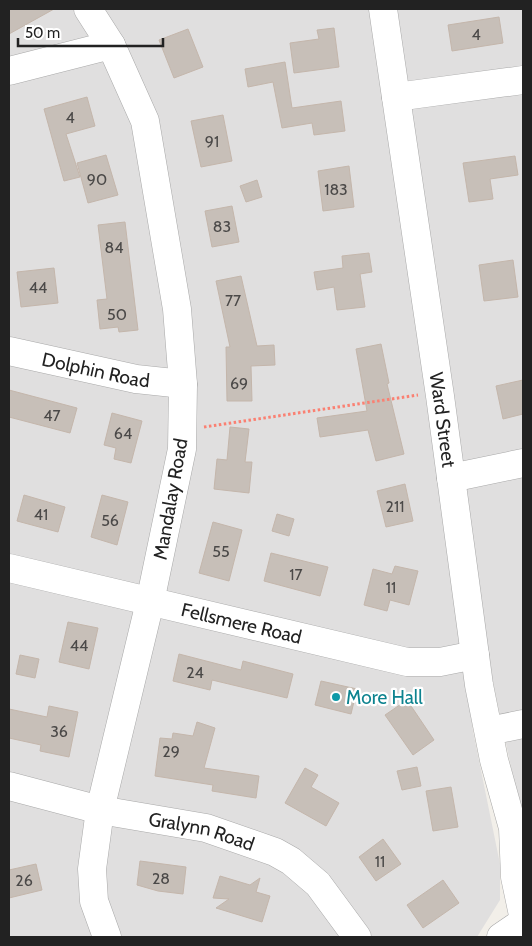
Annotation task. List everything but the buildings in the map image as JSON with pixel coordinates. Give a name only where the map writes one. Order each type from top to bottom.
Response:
[{"type":"street","name":"Mandalay Road","points":[[88,9],[111,45],[142,111],[148,129],[177,309],[183,384],[182,449],[150,602],[100,810],[92,869],[94,901],[107,937]]},
{"type":"street","name":"Ward Street","points":[[383,9],[475,655],[489,731],[518,836],[515,877],[523,916]]},
{"type":"street","points":[[9,71],[111,45]]},
{"type":"street","points":[[396,97],[523,80]]},
{"type":"street","name":"Dolphin Road","points":[[9,351],[136,379],[183,384]]},
{"type":"street","points":[[451,478],[523,463]]},
{"type":"street","name":"Fellsmere Road","points":[[9,568],[408,662],[440,662],[475,655]]},
{"type":"street","points":[[489,731],[523,724]]},
{"type":"street","name":"Gralynn Road","points":[[9,786],[100,810],[206,828],[275,852],[298,866],[318,884],[357,937]]},
{"type":"street","points":[[501,937],[523,922]]},
{"type":"path","points":[[198,428],[421,395]]},
{"type":"shaded area","points":[[9,9],[371,9],[453,573],[473,731],[500,864],[500,900],[477,937],[9,937]]},
{"type":"shaded area","points":[[396,9],[523,9],[523,810],[518,800],[493,682]]},
{"type":"place","name":"More Hall","points":[[336,697]]}]
